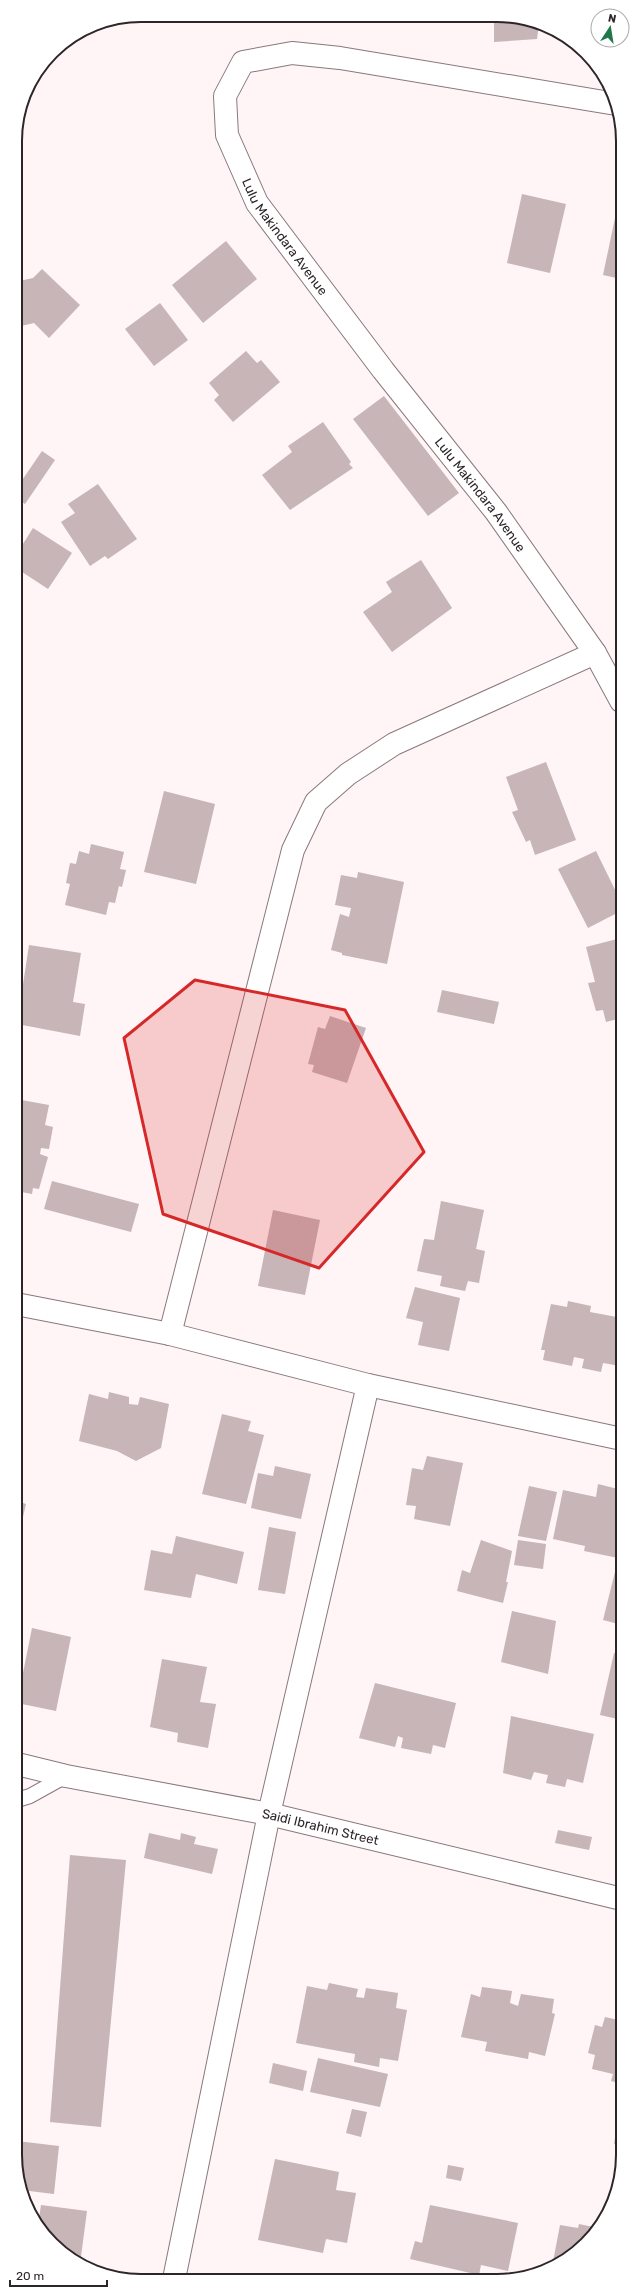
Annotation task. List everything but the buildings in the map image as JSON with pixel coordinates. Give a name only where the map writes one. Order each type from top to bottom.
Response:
[{"type":"street","name":"Lulu Makindara Avenue","points":[[610,103],[340,58],[292,53],[243,62],[225,96],[227,135],[257,203],[383,370],[496,512],[595,653],[616,691]]},
{"type":"street","points":[[170,1334],[273,937],[293,850],[316,802],[348,774],[394,744],[595,653]]},
{"type":"street","points":[[22,1305],[170,1334],[368,1385],[616,1438]]},
{"type":"street","points":[[175,2274],[269,1814],[368,1385]]},
{"type":"street","name":"Saidi Ibrahim Street","points":[[22,1765],[66,1776],[269,1814],[616,1898]]},
{"type":"lane","points":[[22,1798],[30,1796],[66,1776]]},
{"type":"highlighted area","points":[[195,980],[345,1010],[424,1152],[319,1268],[163,1214],[124,1038]]}]
